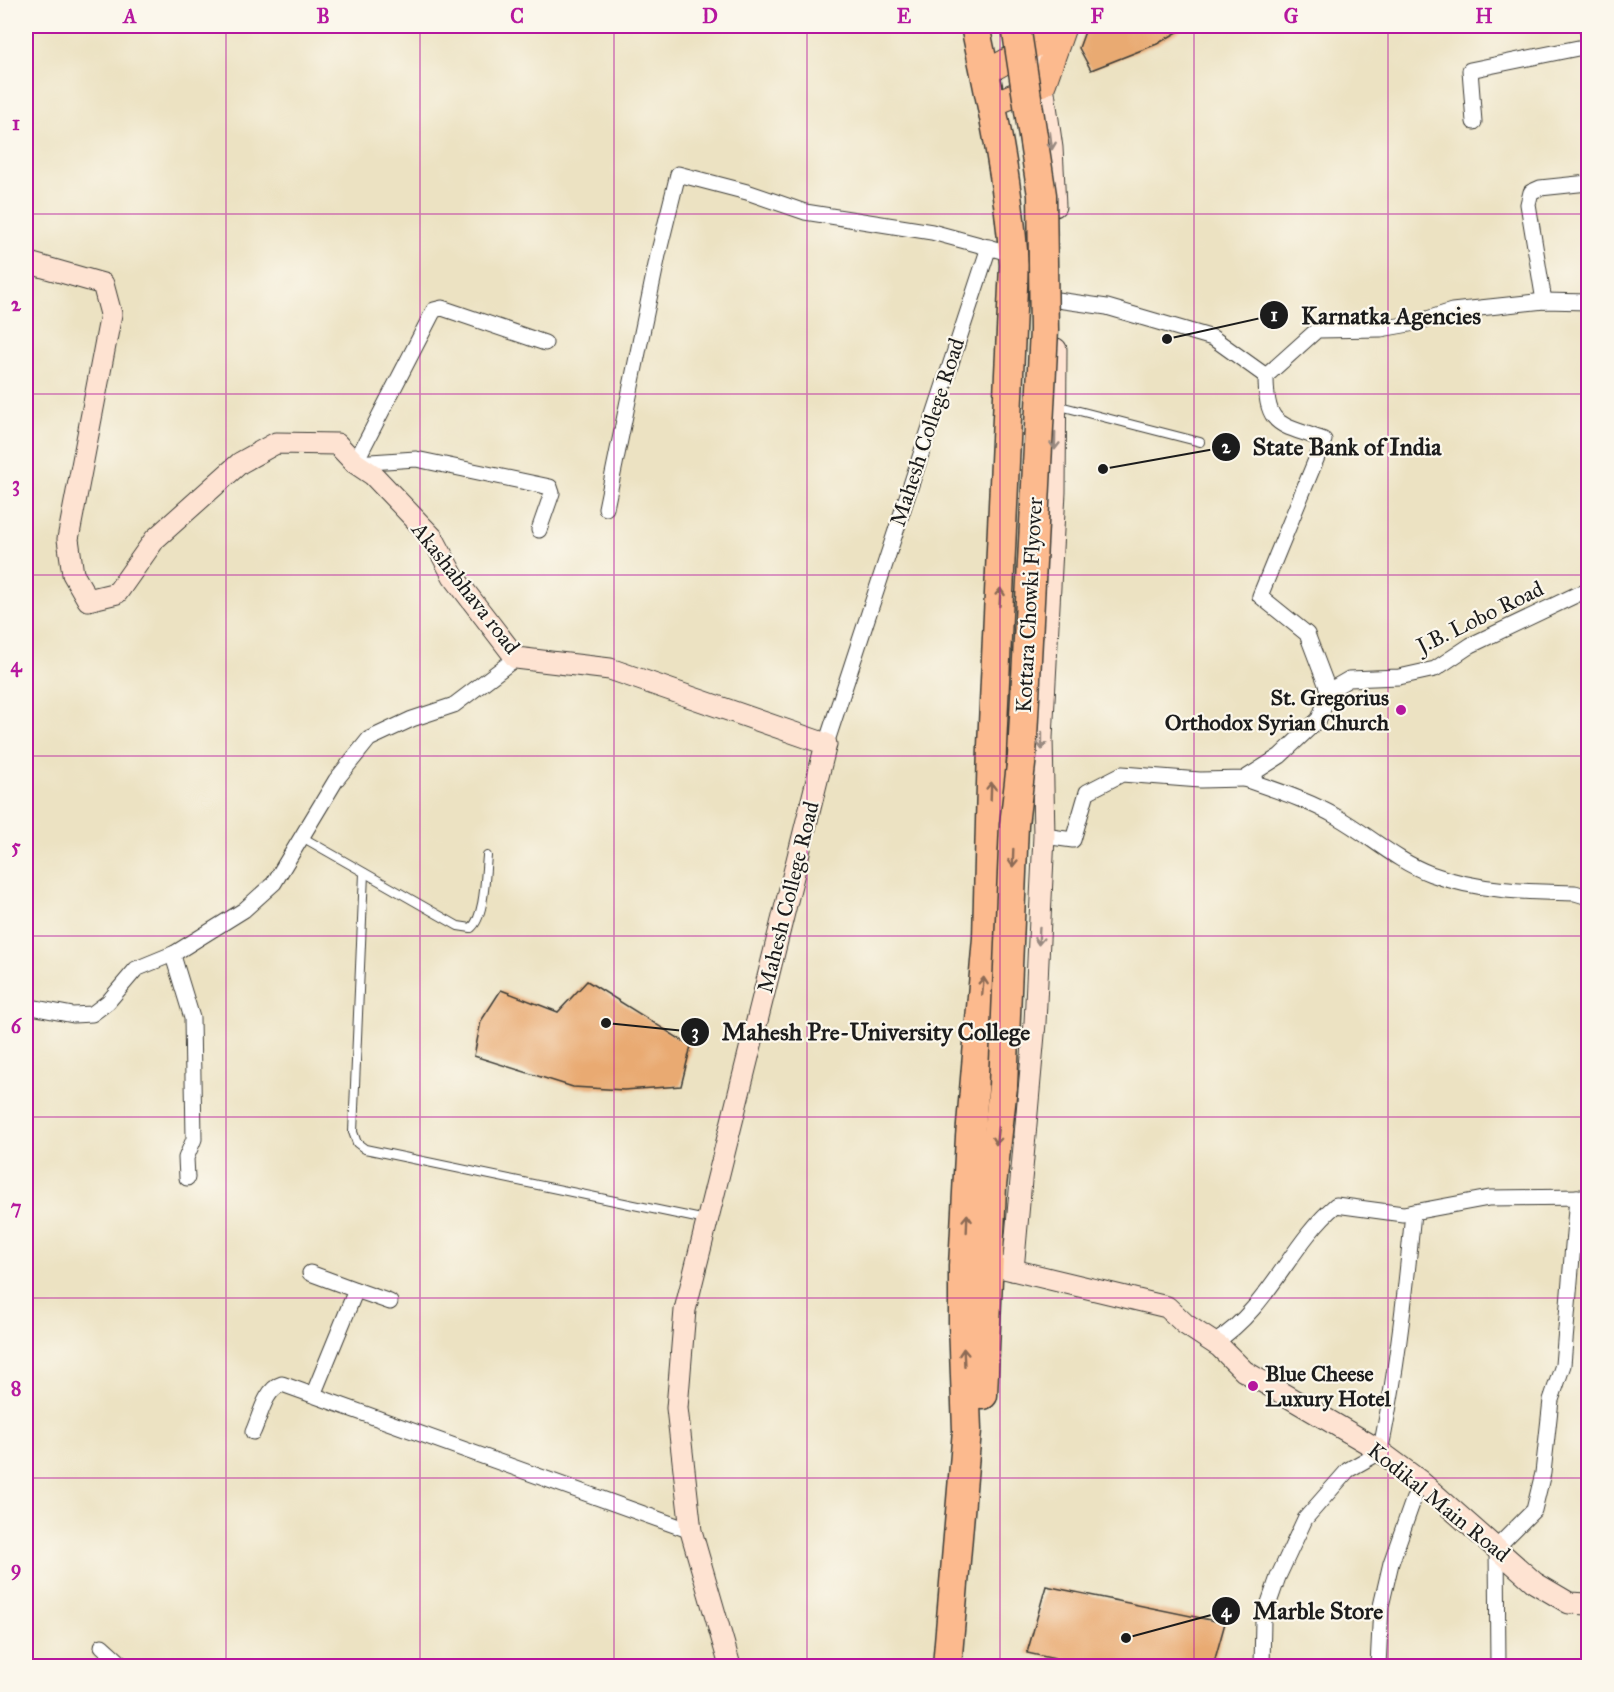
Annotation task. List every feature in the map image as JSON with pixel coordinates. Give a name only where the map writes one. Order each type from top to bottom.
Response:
[{"type":"highway","points":[[966,1666],[982,1449],[988,1267],[970,1137],[987,939],[1001,250],[1011,222],[993,104],[975,26]]},
{"type":"highway","name":"Kottara Chowki Flyover","points":[[988,1267],[992,1186],[1003,1086],[1014,825],[1022,756],[1044,330],[1042,195],[1016,26]]},
{"type":"highway","points":[[946,1666],[967,1430],[963,1323],[988,1267]]},
{"type":"main road","points":[[993,104],[1044,83],[1064,26]]},
{"type":"main road","points":[[985,73],[1038,32]]},
{"type":"street","points":[[1587,26],[1588,33]]},
{"type":"street","points":[[988,1267],[1035,1023],[1044,836],[1042,738],[1054,492],[1057,300],[1054,167],[1038,32]]},
{"type":"street","points":[[1474,122],[1470,70],[1588,46]]},
{"type":"street","points":[[606,508],[658,255],[678,174],[747,192],[805,212],[932,232],[1001,250]]},
{"type":"street","points":[[1544,301],[1528,204],[1531,192],[1540,188],[1588,183]]},
{"type":"street","name":"Mahesh College Road","points":[[730,1666],[692,1531],[677,1408],[685,1310],[826,744],[1001,250]]},
{"type":"street","name":"Akashabhava road","points":[[26,262],[103,284],[111,314],[68,539],[73,574],[88,600],[117,593],[155,539],[240,463],[276,442],[337,444],[355,463],[373,475],[433,538],[453,576],[516,658],[610,669],[826,744]]},
{"type":"street","points":[[1057,300],[1107,307],[1213,338],[1266,376],[1269,412],[1274,421],[1324,440],[1260,596],[1307,634],[1329,692],[1319,719],[1280,756],[1244,779]]},
{"type":"street","points":[[1266,376],[1317,330],[1381,329],[1415,323],[1452,311],[1544,301],[1588,302]]},
{"type":"street","points":[[355,463],[434,310],[442,308],[545,343]]},
{"type":"street","points":[[355,463],[416,459],[550,488],[552,493],[539,530]]},
{"type":"street","name":"J.B. Lobo Road","points":[[1329,692],[1349,679],[1399,677],[1435,669],[1471,645],[1578,594],[1588,592]]},
{"type":"street","points":[[26,1006],[73,1015],[92,1014],[108,1002],[136,969],[176,953],[244,910],[274,883],[336,780],[369,739],[412,719],[454,705],[516,658]]},
{"type":"street","points":[[1044,836],[1073,840],[1087,792],[1122,774],[1200,780],[1244,779],[1291,795],[1336,816],[1399,858],[1430,874],[1477,887],[1575,893],[1588,897]]},
{"type":"street","points":[[176,953],[174,959],[192,1017],[194,1138],[186,1158],[187,1178]]},
{"type":"street","points":[[1215,1343],[1239,1324],[1285,1269],[1316,1221],[1336,1205],[1403,1214],[1490,1198],[1583,1197],[1563,1365],[1551,1400],[1543,1473],[1534,1510],[1497,1547],[1498,1666]]},
{"type":"street","points":[[1262,1666],[1263,1620],[1278,1577],[1305,1519],[1348,1470],[1380,1452],[1390,1409],[1407,1287],[1413,1212]]},
{"type":"street","name":"Kodikal Main Road","points":[[988,1267],[1167,1307],[1185,1324],[1215,1343],[1244,1371],[1380,1452],[1420,1481],[1535,1583],[1569,1603],[1588,1604]]},
{"type":"street","points":[[310,1273],[390,1302]]},
{"type":"street","points":[[313,1395],[356,1290]]},
{"type":"street","points":[[253,1432],[270,1393],[275,1386],[282,1384],[692,1531]]},
{"type":"street","points":[[1377,1666],[1381,1606],[1391,1563],[1420,1481]]},
{"type":"street","points":[[102,1646],[124,1666]]},
{"type":"lane","points":[[1055,405],[1200,442]]},
{"type":"lane","points":[[302,837],[458,926],[471,928],[477,924],[480,913],[487,856]]},
{"type":"lane","points":[[364,873],[353,1132],[357,1143],[365,1149],[707,1220]]},
{"type":"building","points":[[1087,26],[1188,26],[1157,44],[1091,70],[1079,48]]},
{"type":"building","points":[[587,981],[691,1046],[681,1086],[624,1090],[573,1087],[474,1056],[481,1021],[501,990],[558,1012]]},
{"type":"building","points":[[1046,1586],[1225,1623],[1213,1666],[1088,1666],[1027,1653]]},
{"type":"place","name":"Karnatka Agencies","points":[[1167,339]]},
{"type":"place","name":"State Bank of India","points":[[1103,469]]},
{"type":"place","name":"St. Gregorius Orthodox Syrian Church","points":[[1401,710]]},
{"type":"place","name":"Mahesh Pre-University College","points":[[606,1023]]},
{"type":"place","name":"Blue Cheese Luxury Hotel","points":[[1253,1386]]},
{"type":"place","name":"Marble Store","points":[[1126,1638]]}]
